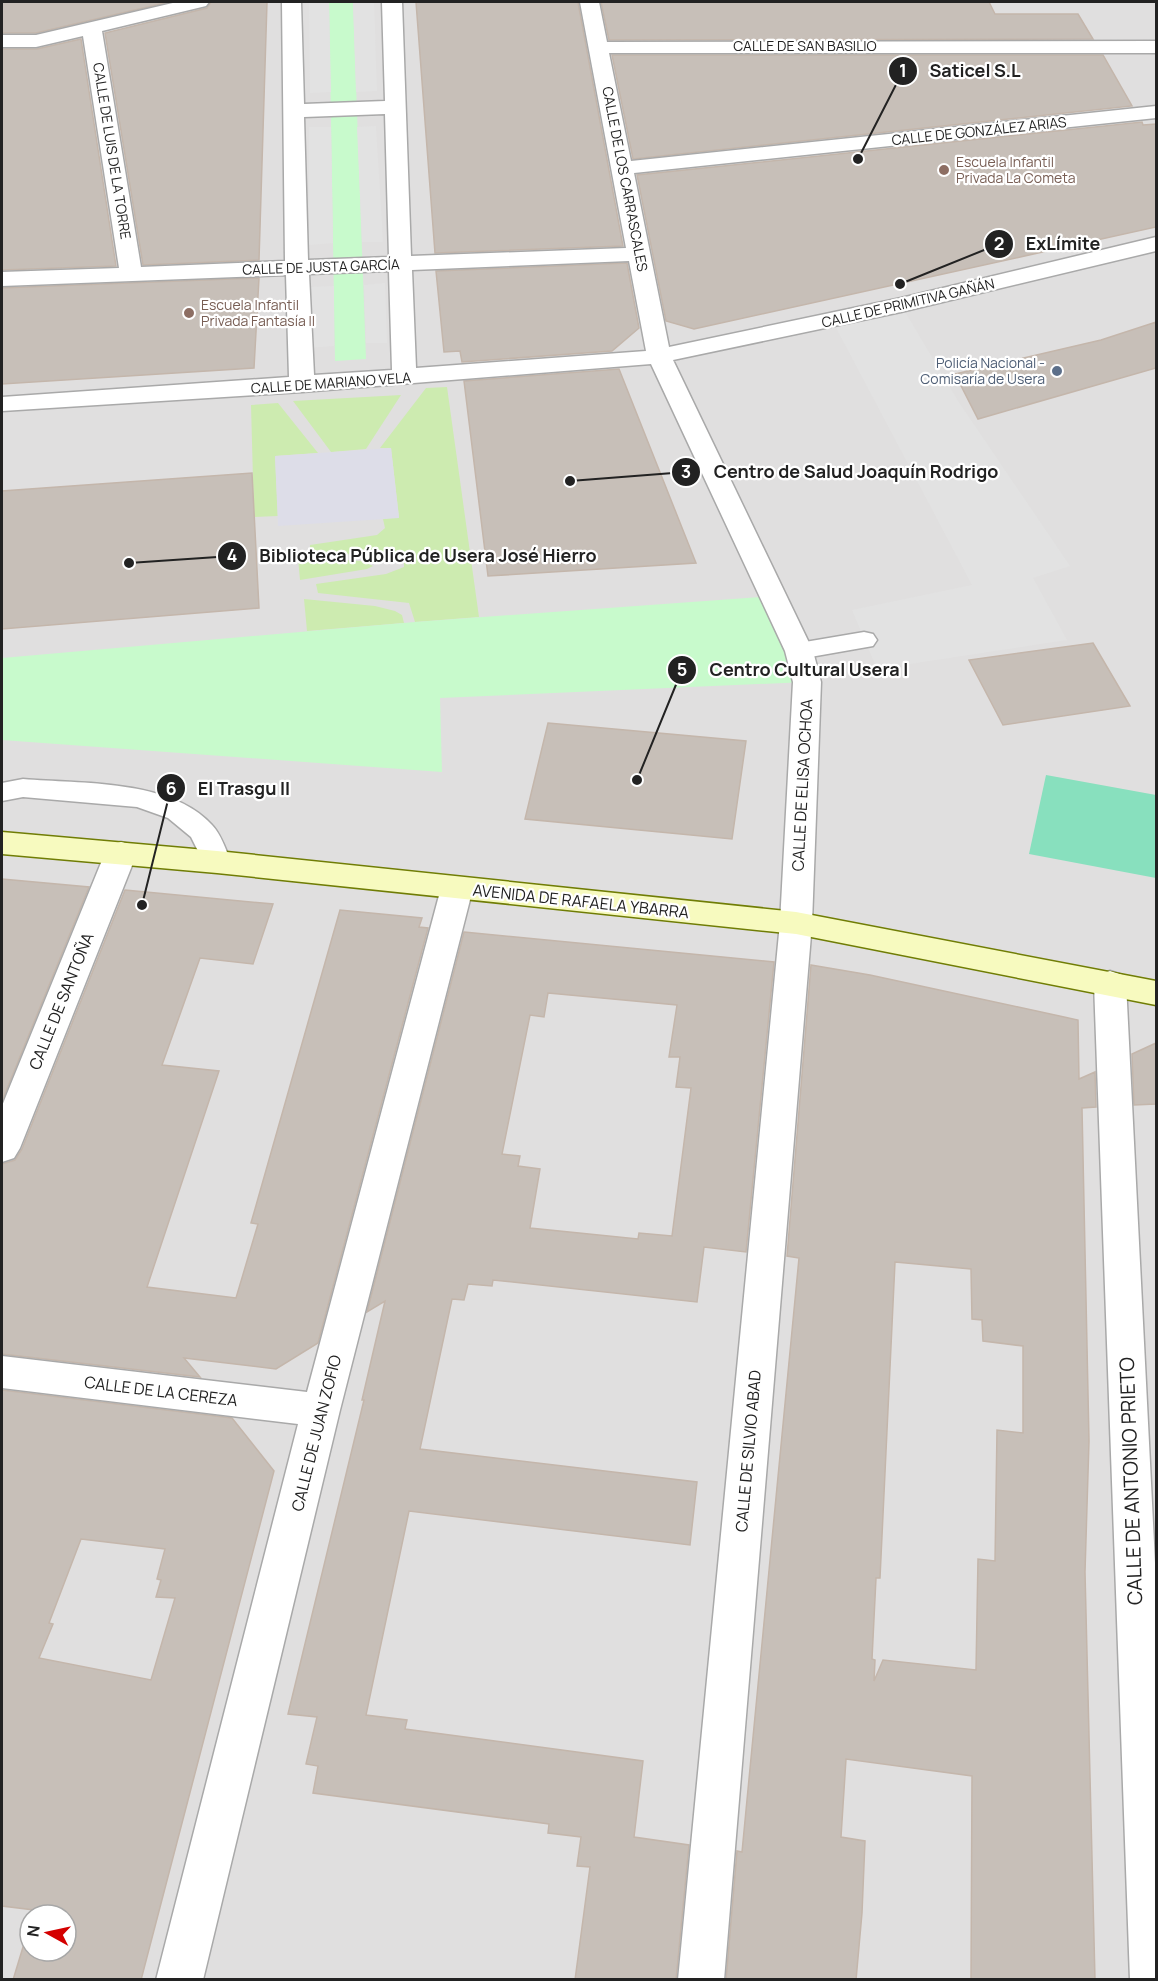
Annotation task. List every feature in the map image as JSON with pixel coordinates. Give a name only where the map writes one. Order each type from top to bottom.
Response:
[{"type":"main road","name":"AVENIDA DE RAFAELA YBARRA","points":[[2,843],[217,862],[796,923],[1156,993]]},
{"type":"street","points":[[2,41],[36,40],[199,2]]},
{"type":"street","points":[[291,2],[302,385]]},
{"type":"street","points":[[392,2],[404,377]]},
{"type":"street","name":"CALLE DE LOS CARRASCALES","points":[[589,2],[659,356]]},
{"type":"street","name":"CALLE DE LUIS DE LA TORRE","points":[[92,28],[131,274]]},
{"type":"street","name":"CALLE DE SAN BASILIO","points":[[598,48],[636,46],[1156,47]]},
{"type":"street","points":[[294,111],[394,108]]},
{"type":"street","name":"CALLE DE GONZÁLEZ ARIAS","points":[[623,168],[1156,112]]},
{"type":"street","name":"CALLE DE PRIMITIVA GAÑÁN","points":[[659,356],[901,305],[1155,247]]},
{"type":"street","name":"CALLE DE JUSTA GARCÍA","points":[[2,279],[640,254]]},
{"type":"street","name":"CALLE DE MARIANO VELA","points":[[2,404],[302,385],[622,361],[659,356]]},
{"type":"street","name":"CALLE DE ELISA OCHOA","points":[[659,356],[799,651],[807,682],[796,923]]},
{"type":"street","name":"CALLE DE SANTOÑA","points":[[2,1148],[121,853]]},
{"type":"street","name":"CALLE DE JUAN ZOFIO","points":[[179,1980],[321,1410],[457,888]]},
{"type":"street","name":"CALLE DE SILVIO ABAD","points":[[701,1980],[796,923]]},
{"type":"street","name":"CALLE DE ANTONIO PRIETO","points":[[1110,983],[1153,1980]]},
{"type":"street","name":"CALLE DE LA CEREZA","points":[[2,1372],[321,1410]]},
{"type":"lane","points":[[799,651],[864,640]]},
{"type":"lane","points":[[2,792],[24,788],[140,798],[178,812],[187,818],[203,832],[217,862]]},
{"type":"shaded area","points":[[2,2],[1156,2],[1156,1979],[2,1980]]},
{"type":"shaded area","points":[[309,2],[329,2],[331,92],[310,93]]},
{"type":"shaded area","points":[[353,2],[374,2],[377,91],[356,92]]},
{"type":"shaded area","points":[[376,126],[383,242],[362,242],[357,127]]},
{"type":"shaded area","points":[[309,127],[331,127],[333,243],[309,245]]},
{"type":"shaded area","points":[[385,283],[387,343],[366,343],[364,285]]},
{"type":"shaded area","points":[[334,286],[334,346],[307,348],[308,287]]},
{"type":"shaded area","points":[[901,305],[958,401],[1070,566],[1033,578],[1067,640],[877,669],[852,610],[972,585],[832,320]]},
{"type":"shaded area","points":[[391,448],[399,518],[278,526],[275,456]]},
{"type":"green space","points":[[329,2],[353,2],[366,359],[335,361]]},
{"type":"green space","points":[[447,387],[479,617],[415,622],[409,603],[318,593],[316,584],[386,574],[404,567],[404,559],[396,557],[310,552],[310,545],[377,535],[385,528],[383,519],[399,517],[391,448],[380,448],[426,388]]},
{"type":"green space","points":[[401,395],[366,449],[331,452],[293,401]]},
{"type":"green space","points":[[278,403],[318,453],[275,456],[278,516],[254,517],[251,405]]},
{"type":"green space","points":[[298,558],[364,561],[373,566],[367,569],[300,580]]},
{"type":"green space","points":[[774,596],[807,682],[440,698],[442,772],[2,740],[2,658],[415,622]]},
{"type":"green space","points":[[304,599],[375,606],[402,615],[404,623],[307,631]]},
{"type":"green space","points":[[1046,775],[1156,795],[1156,878],[1029,854]]},
{"type":"building","points":[[2,2],[169,2],[36,33],[2,33]]},
{"type":"building","points":[[211,2],[267,2],[259,260],[143,265],[105,33],[207,8]]},
{"type":"building","points":[[416,2],[578,2],[623,246],[435,253]]},
{"type":"building","points":[[601,2],[989,2],[995,14],[1078,14],[1093,39],[609,40]]},
{"type":"building","points":[[81,39],[116,266],[2,270],[2,49],[37,49]]},
{"type":"building","points":[[612,55],[1103,55],[1132,106],[633,159]]},
{"type":"building","points":[[1142,122],[1143,125],[1156,124],[1156,227],[694,329],[666,321],[637,175]]},
{"type":"building","points":[[627,263],[639,328],[612,351],[462,362],[460,351],[444,352],[436,271]]},
{"type":"building","points":[[259,278],[254,368],[2,384],[2,288]]},
{"type":"building","name":"Policía Nacional - Comisaría de Usera","points":[[1156,322],[1156,368],[978,419],[955,374],[1101,340]]},
{"type":"building","points":[[619,369],[696,563],[488,576],[464,381]]},
{"type":"building","points":[[252,473],[259,608],[2,629],[2,491]]},
{"type":"building","points":[[1093,643],[1130,706],[1003,725],[969,660]]},
{"type":"building","points":[[548,723],[746,741],[732,839],[525,819]]},
{"type":"building","points":[[2,879],[89,887],[2,1101]]},
{"type":"building","points":[[125,890],[273,904],[253,964],[200,958],[162,1065],[219,1071],[147,1287],[236,1298],[258,1224],[251,1223],[340,910],[422,918],[419,927],[428,928],[318,1343],[276,1369],[184,1358],[200,1377],[2,1354],[2,1164],[15,1160],[22,1149]]},
{"type":"building","points":[[464,932],[774,962],[746,1252],[704,1247],[697,1302],[493,1280],[492,1286],[468,1284],[464,1300],[452,1299],[420,1449],[697,1482],[690,1545],[409,1511],[366,1715],[407,1720],[405,1729],[643,1761],[634,1837],[689,1845],[676,1980],[575,1980],[590,1867],[577,1866],[581,1837],[548,1833],[549,1824],[313,1793],[318,1766],[306,1764],[317,1717],[288,1714],[364,1400],[362,1400],[385,1301],[367,1312]],"holes":[[[548,993],[677,1005],[669,1057],[680,1057],[676,1087],[691,1088],[672,1236],[639,1233],[638,1239],[530,1228],[540,1169],[518,1166],[520,1156],[502,1154],[530,1015],[544,1017]]]},
{"type":"building","points":[[811,965],[870,975],[1078,1020],[1079,1079],[1095,1072],[1096,1107],[1082,1108],[1089,1441],[1085,1572],[1095,1980],[971,1980],[972,1776],[846,1759],[841,1837],[865,1841],[856,1980],[726,1980],[737,1851],[742,1852],[799,1258],[787,1256]],"holes":[[[895,1262],[971,1269],[972,1319],[982,1320],[983,1341],[1023,1346],[1023,1433],[997,1430],[995,1561],[978,1559],[976,1670],[883,1660],[874,1681],[875,1660],[872,1659],[876,1578],[880,1578]]]},
{"type":"building","points":[[1156,1043],[1156,1104],[1134,1105],[1132,1054]]},
{"type":"building","points":[[2,1390],[232,1418],[274,1471],[141,1980],[13,1980],[18,1963],[78,1963],[78,1903],[18,1903],[18,1908],[2,1906]],"holes":[[[81,1539],[165,1549],[157,1579],[161,1580],[156,1597],[175,1598],[151,1680],[39,1658],[53,1624],[49,1623]]]},
{"type":"place","name":"Saticel S.L","points":[[858,159]]},
{"type":"place","name":"Escuela Infantil Privada La Cometa","points":[[944,170]]},
{"type":"place","name":"ExLímite","points":[[900,284]]},
{"type":"place","name":"Escuela Infantil Privada Fantasía II","points":[[189,313]]},
{"type":"place","name":"Policía Nacional - Comisaría de Usera","points":[[1057,371]]},
{"type":"place","name":"Centro de Salud Joaquín Rodrigo","points":[[570,481]]},
{"type":"place","name":"Biblioteca Pública de Usera José Hierro","points":[[129,563]]},
{"type":"place","name":"Centro Cultural Usera I","points":[[637,780]]},
{"type":"place","name":"El Trasgu II","points":[[142,905]]}]
